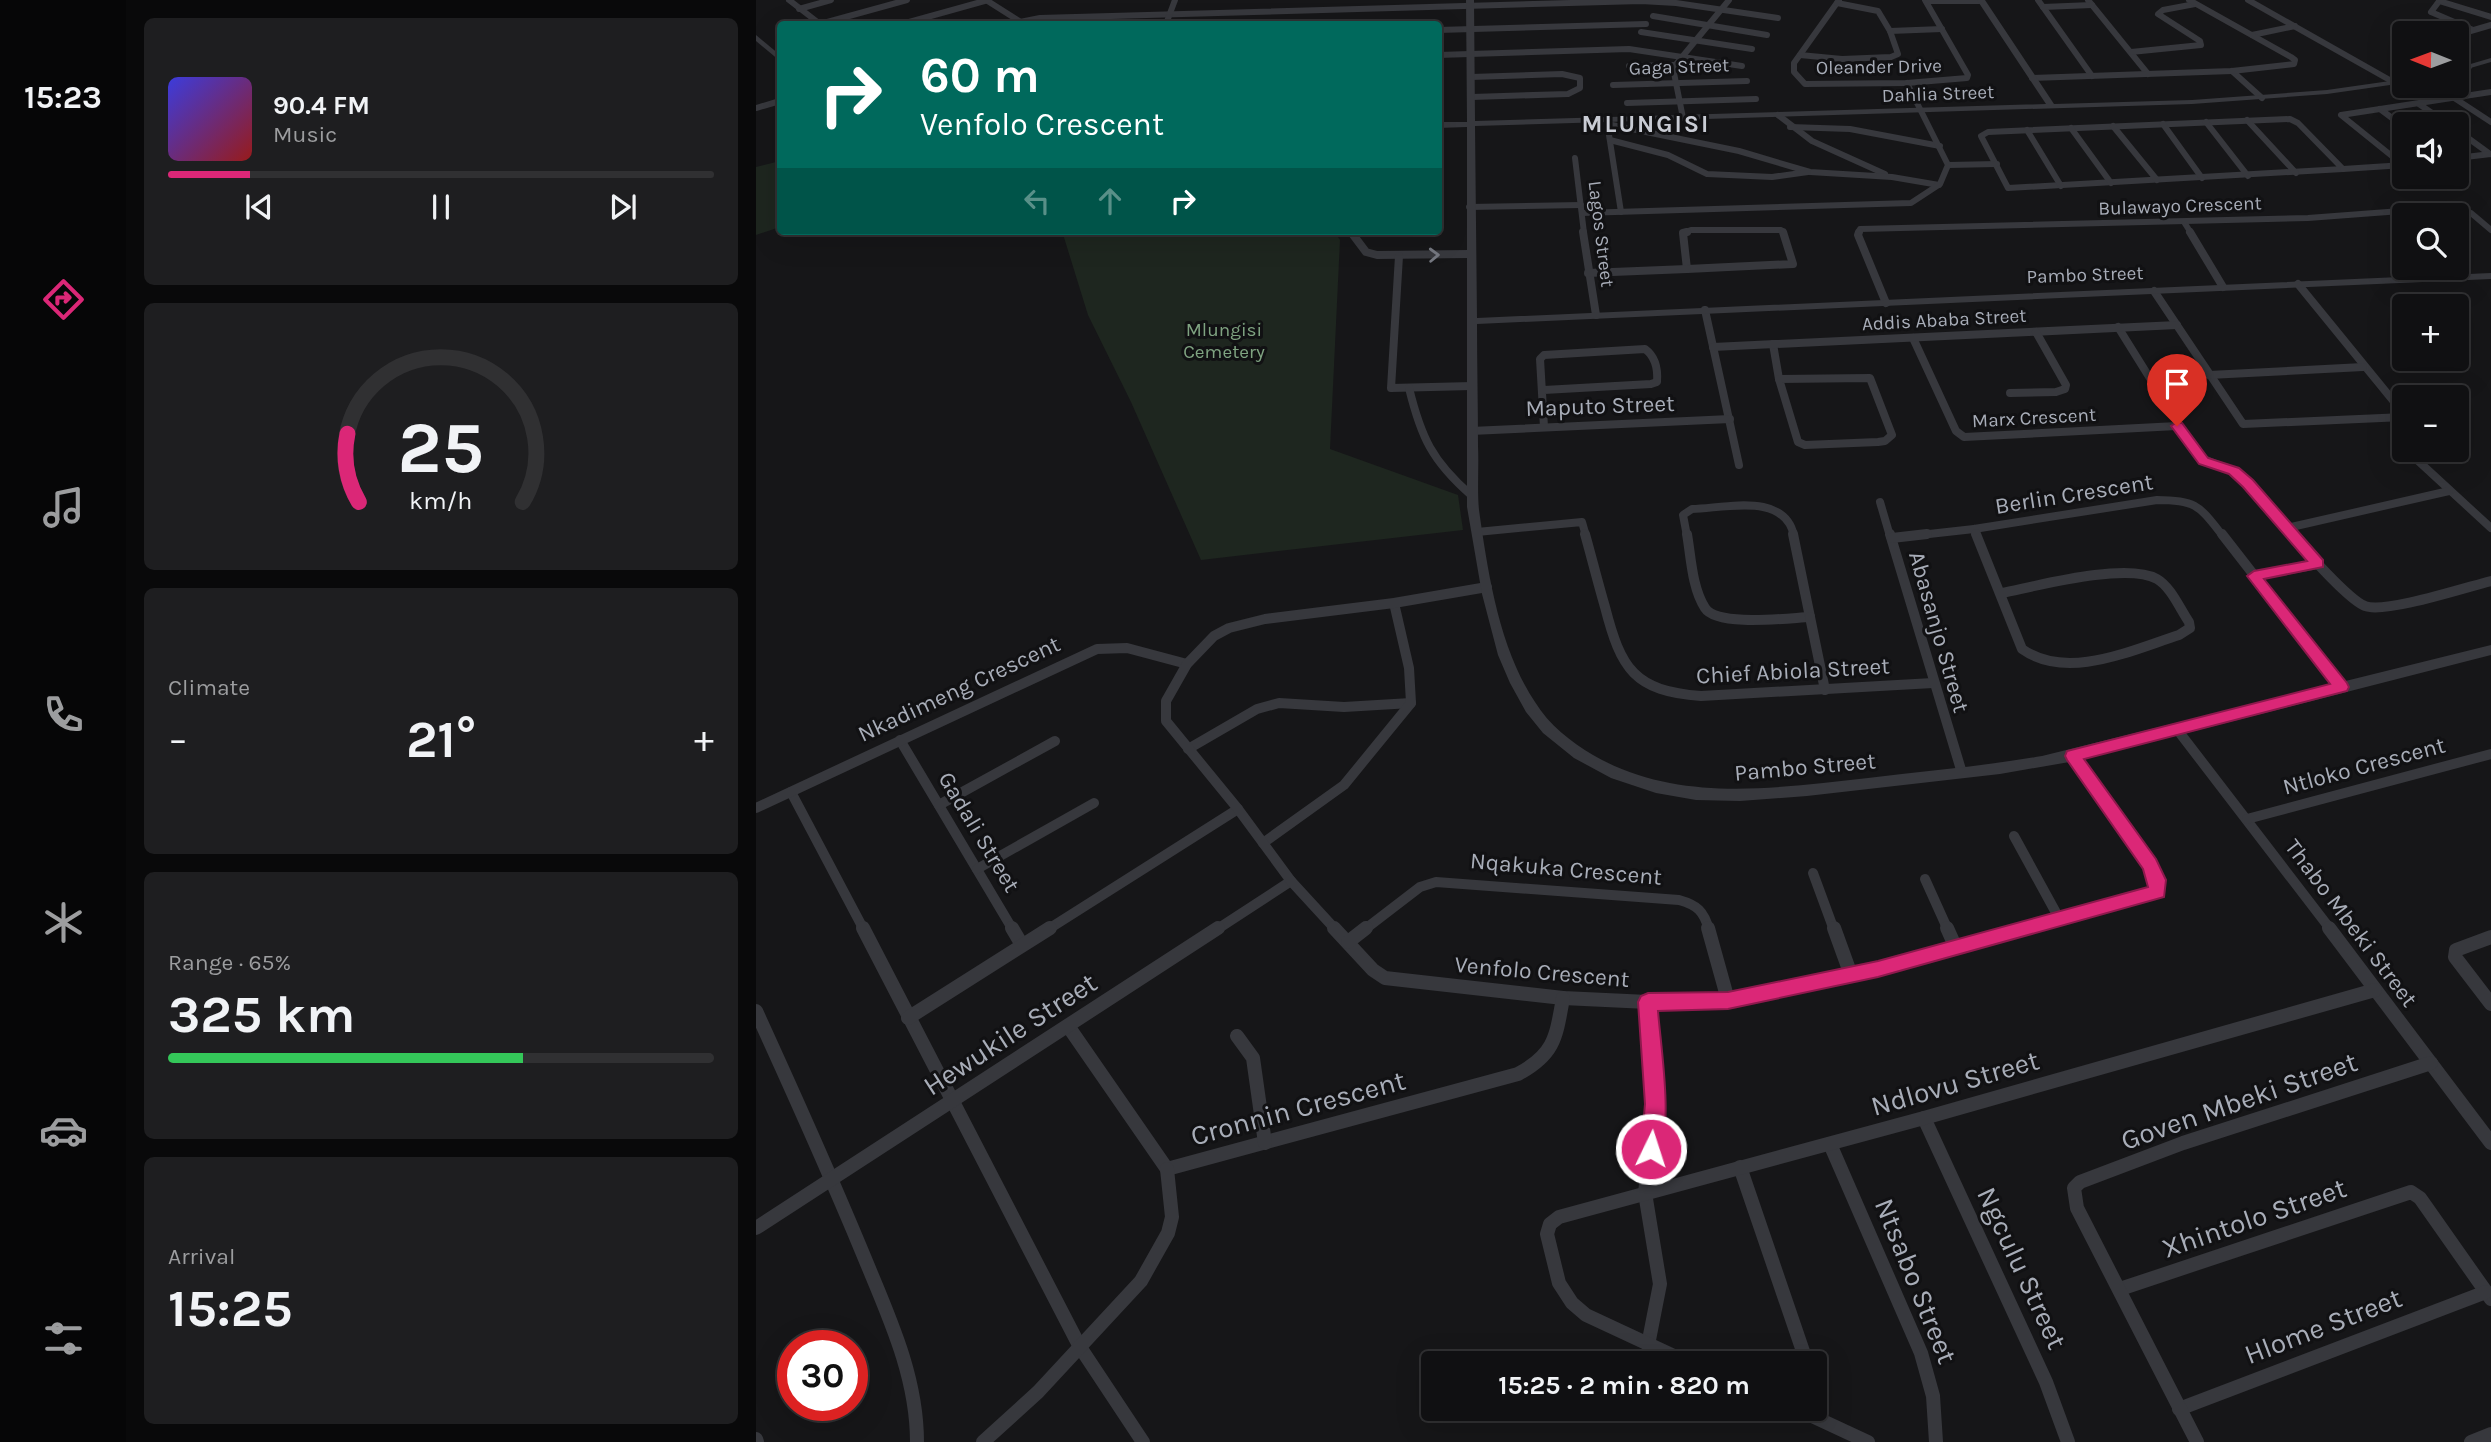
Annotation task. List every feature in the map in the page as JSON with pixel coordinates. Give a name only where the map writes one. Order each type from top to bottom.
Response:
[{"type":"street","points":[[789,0],[816,21]]},
{"type":"street","points":[[799,9],[831,0]]},
{"type":"street","points":[[831,21],[906,0]]},
{"type":"street","points":[[913,21],[987,0],[1019,21]]},
{"type":"street","points":[[1167,21],[1175,0]]},
{"type":"street","points":[[1684,118],[1674,83],[1674,65],[1710,26],[1729,0]]},
{"type":"street","points":[[2038,0],[2092,76]]},
{"type":"street","points":[[2248,0],[2392,78]]},
{"type":"street","points":[[1029,21],[1040,18],[1470,3],[1662,1],[1778,18]]},
{"type":"street","points":[[1629,49],[1662,1]]},
{"type":"street","points":[[1800,55],[1842,59],[1891,57],[1898,54],[1878,11],[1838,1]]},
{"type":"street","name":"Oleander Drive","points":[[1838,1],[1794,63],[1794,72],[1798,79],[1808,85],[1907,83],[1967,78],[1968,75],[1925,1]]},
{"type":"street","points":[[1925,1],[1982,1],[2051,106]]},
{"type":"street","points":[[2473,30],[2431,12],[2440,1],[2491,17]]},
{"type":"street","points":[[2032,78],[2232,71],[2294,64],[2295,60],[2192,2],[2158,12],[2200,41],[2201,45],[2131,52]]},
{"type":"street","name":"Pambo Street","points":[[1470,3],[1471,495],[1487,587],[1515,682],[1527,705],[1565,744],[1621,774],[1660,787],[1694,794],[1732,795],[1962,773],[2073,756],[2491,650]]},
{"type":"street","points":[[2043,7],[2090,3],[2148,74]]},
{"type":"street","points":[[1653,16],[1767,36]]},
{"type":"street","points":[[1442,30],[1646,24]]},
{"type":"street","points":[[2469,31],[2491,24]]},
{"type":"street","points":[[2252,35],[2295,26]]},
{"type":"street","points":[[1889,31],[1941,29]]},
{"type":"street","points":[[1641,32],[1752,50]]},
{"type":"street","points":[[756,37],[777,56]]},
{"type":"street","points":[[1442,55],[1629,49],[1742,66]]},
{"type":"street","points":[[2469,66],[2491,60]]},
{"type":"street","points":[[1629,66],[1674,65]]},
{"type":"street","points":[[2232,71],[2262,98]]},
{"type":"street","points":[[1471,77],[1562,74],[1580,78],[1580,88],[1567,94],[1472,97]]},
{"type":"street","name":"Gaga Street","points":[[1613,85],[1746,81]]},
{"type":"street","points":[[1469,207],[1621,212],[1907,204],[1939,185],[1948,165],[1907,83]]},
{"type":"street","name":"Dahlia Street","points":[[1442,125],[1607,122],[2262,98],[2392,83]]},
{"type":"street","points":[[2392,156],[2341,116],[2491,92]]},
{"type":"street","points":[[1627,103],[1756,99]]},
{"type":"street","points":[[2454,99],[2491,122]]},
{"type":"street","points":[[756,108],[777,102]]},
{"type":"street","points":[[2419,104],[2431,112]]},
{"type":"street","points":[[2380,109],[2392,118]]},
{"type":"street","points":[[1778,115],[1790,127],[1812,141],[1892,177]]},
{"type":"street","points":[[2247,120],[2296,173]]},
{"type":"street","points":[[2344,170],[2293,120],[2027,130],[1982,136],[2008,188],[2248,176],[2344,170],[2392,166]]},
{"type":"street","points":[[1621,212],[1607,122],[1739,151],[1810,172]]},
{"type":"street","points":[[2206,122],[2248,176]]},
{"type":"street","points":[[2162,124],[2202,178]]},
{"type":"street","points":[[1790,127],[1850,129],[1940,146]]},
{"type":"street","points":[[2113,127],[2157,180]]},
{"type":"street","points":[[2071,128],[2111,183]]},
{"type":"street","points":[[2027,130],[2062,186]]},
{"type":"street","points":[[2469,138],[2491,154]]},
{"type":"street","points":[[1610,140],[1668,155],[1707,174],[1772,177],[1810,172],[1892,177],[1939,185]]},
{"type":"street","points":[[2469,157],[2491,154]]},
{"type":"street","name":"Lagos Street","points":[[1575,158],[1588,272],[1596,315]]},
{"type":"street","points":[[1948,165],[1997,164]]},
{"type":"street","name":"Bulawayo Crescent","points":[[1886,303],[1857,233],[1863,228],[2319,218],[2454,207],[2471,213],[2491,230]]},
{"type":"street","points":[[2184,222],[2223,286]]},
{"type":"street","points":[[1588,272],[1687,270],[1764,267],[1793,264],[1784,232],[1781,230],[1691,230],[1684,233],[1687,270]]},
{"type":"street","points":[[1353,235],[1369,254],[1469,254]]},
{"type":"street","points":[[1399,256],[1391,388],[1472,386]]},
{"type":"street","name":"Pambo Street","points":[[1471,321],[2491,276]]},
{"type":"street","points":[[2298,284],[2392,401]]},
{"type":"street","points":[[2154,291],[2241,422],[2246,425],[2392,416]]},
{"type":"street","points":[[1704,310],[1738,465]]},
{"type":"street","name":"Addis Ababa Street","points":[[1713,346],[2177,325]]},
{"type":"street","points":[[2118,327],[2177,426],[2202,459],[2237,472],[2318,564],[2358,601],[2376,609],[2491,581]]},
{"type":"street","points":[[2010,393],[2056,392],[2066,389],[2036,332]]},
{"type":"street","name":"Marx Crescent","points":[[1913,338],[1956,431],[1961,436],[2177,426]]},
{"type":"street","points":[[1773,344],[1779,379],[1798,442],[1878,442],[1885,441],[1892,435],[1870,378],[1779,379]]},
{"type":"street","points":[[1544,390],[1651,384],[1657,382],[1658,376],[1653,355],[1645,349],[1548,354],[1540,359],[1544,390],[1544,427]]},
{"type":"street","points":[[2209,375],[2364,367]]},
{"type":"street","points":[[1409,388],[1430,456],[1449,477],[1471,495]]},
{"type":"street","name":"Maputo Street","points":[[1471,431],[1730,419]]},
{"type":"street","points":[[2421,462],[2491,528]]},
{"type":"street","points":[[2287,528],[2449,491]]},
{"type":"street","name":"Berlin Crescent","points":[[1892,538],[1975,529],[2157,499],[2182,500],[2201,509],[2341,687]]},
{"type":"street","name":"Abasanjo Street","points":[[1880,502],[1962,773]]},
{"type":"street","points":[[1811,617],[1728,619],[1706,610],[1699,595],[1683,515],[1692,509],[1751,506],[1772,508],[1791,522],[1811,617],[1825,690]]},
{"type":"street","name":"Chief Abiola Street","points":[[1477,532],[1582,522],[1615,647],[1624,665],[1649,686],[1674,693],[1701,696],[1933,683]]},
{"type":"street","points":[[1975,529],[2022,649],[2031,657],[2046,663],[2075,663],[2120,653],[2179,635],[2190,628],[2189,622],[2160,581],[2145,574],[2119,573],[2002,593]]},
{"type":"street","points":[[2254,576],[2318,564]]},
{"type":"street","points":[[1187,664],[1214,636],[1240,624],[1487,587]]},
{"type":"street","points":[[1264,843],[1344,785],[1411,703],[1409,668],[1394,603]]},
{"type":"street","name":"Nkadimeng Crescent","points":[[756,808],[1097,649],[1127,648],[1187,664]]},
{"type":"street","name":"Venfolo Crescent","points":[[1187,664],[1168,695],[1164,714],[1166,720],[1264,843],[1290,881],[1373,970],[1385,978],[1563,998],[1648,1002],[1728,1000],[1851,975],[2157,892],[2157,880],[2150,864],[2073,756]]},
{"type":"street","points":[[1188,749],[1257,709],[1279,703],[1344,707],[1411,703]]},
{"type":"street","name":"Thabo Mbeki Street","points":[[2176,729],[2491,1143]]},
{"type":"street","name":"Gadali Street","points":[[900,740],[1022,945]]},
{"type":"street","points":[[939,805],[1055,741]]},
{"type":"street","name":"Ntloko Crescent","points":[[2247,819],[2491,754]]},
{"type":"street","points":[[791,792],[908,1018],[954,1100],[1080,1347],[1143,1442]]},
{"type":"street","points":[[977,869],[1094,803]]},
{"type":"street","points":[[908,1018],[1238,810]]},
{"type":"street","points":[[2014,836],[2060,920]]},
{"type":"street","points":[[1813,873],[1851,975]]},
{"type":"street","points":[[1925,879],[1956,948]]},
{"type":"street","name":"Hewukile Street","points":[[756,1228],[1290,881]]},
{"type":"street","name":"Nqakuka Crescent","points":[[1348,942],[1420,887],[1436,882],[1679,900],[1695,904],[1705,916],[1728,1000]]},
{"type":"street","points":[[2491,937],[2456,950],[2455,957],[2491,1004]]},
{"type":"street","name":"Ndlovu Street","points":[[1648,1345],[1586,1315],[1564,1294],[1547,1234],[1550,1223],[1559,1217],[1924,1118],[2375,990]]},
{"type":"street","name":"Cronnin Crescent","points":[[1068,1026],[1167,1169],[1518,1074],[1541,1064],[1553,1048],[1563,998]]},
{"type":"street","points":[[1648,1002],[1655,1104],[1645,1193],[1660,1284],[1648,1345],[1662,1351]]},
{"type":"street","points":[[756,1011],[833,1180],[897,1339],[912,1387],[917,1442]]},
{"type":"street","points":[[1237,1036],[1253,1058],[1265,1143]]},
{"type":"street","name":"Goven Mbeki Street","points":[[2120,1289],[2073,1197],[2074,1188],[2080,1182],[2183,1143],[2431,1063]]},
{"type":"street","name":"Ngculu Street","points":[[1924,1118],[2046,1382],[2068,1442]]},
{"type":"street","name":"Ntsabo Street","points":[[1830,1144],[1921,1353],[1933,1396],[1936,1442]]},
{"type":"street","points":[[1740,1167],[1803,1351]]},
{"type":"street","points":[[983,1442],[1009,1420],[1141,1281],[1168,1233],[1172,1217],[1167,1169]]},
{"type":"street","name":"Xhintolo Street","points":[[2120,1289],[2404,1193],[2415,1192],[2488,1296]]},
{"type":"street","points":[[2120,1289],[2197,1442]]},
{"type":"street","name":"Hlome Street","points":[[2179,1409],[2488,1296]]},
{"type":"street","points":[[1825,1421],[1868,1442]]},
{"type":"street","points":[[2471,1442],[2491,1434]]},
{"type":"green space","points":[[777,162],[777,228],[756,235],[756,167]]},
{"type":"green space","name":"Mlungisi Cemetery","points":[[1063,235],[1337,235],[1340,240],[1330,449],[1458,495],[1463,530],[1201,560],[1131,402],[1088,315]]},
{"type":"district","name":"MLUNGISI","points":[[1646,124]]},
{"type":"route","points":[[1651,1149],[1655,1104],[1648,1002],[1728,1000],[1878,969],[2157,892],[2157,880],[2150,864],[2073,756],[2341,687],[2254,576],[2318,564],[2248,484],[2229,468],[2209,464],[2199,457],[2177,426]]}]
